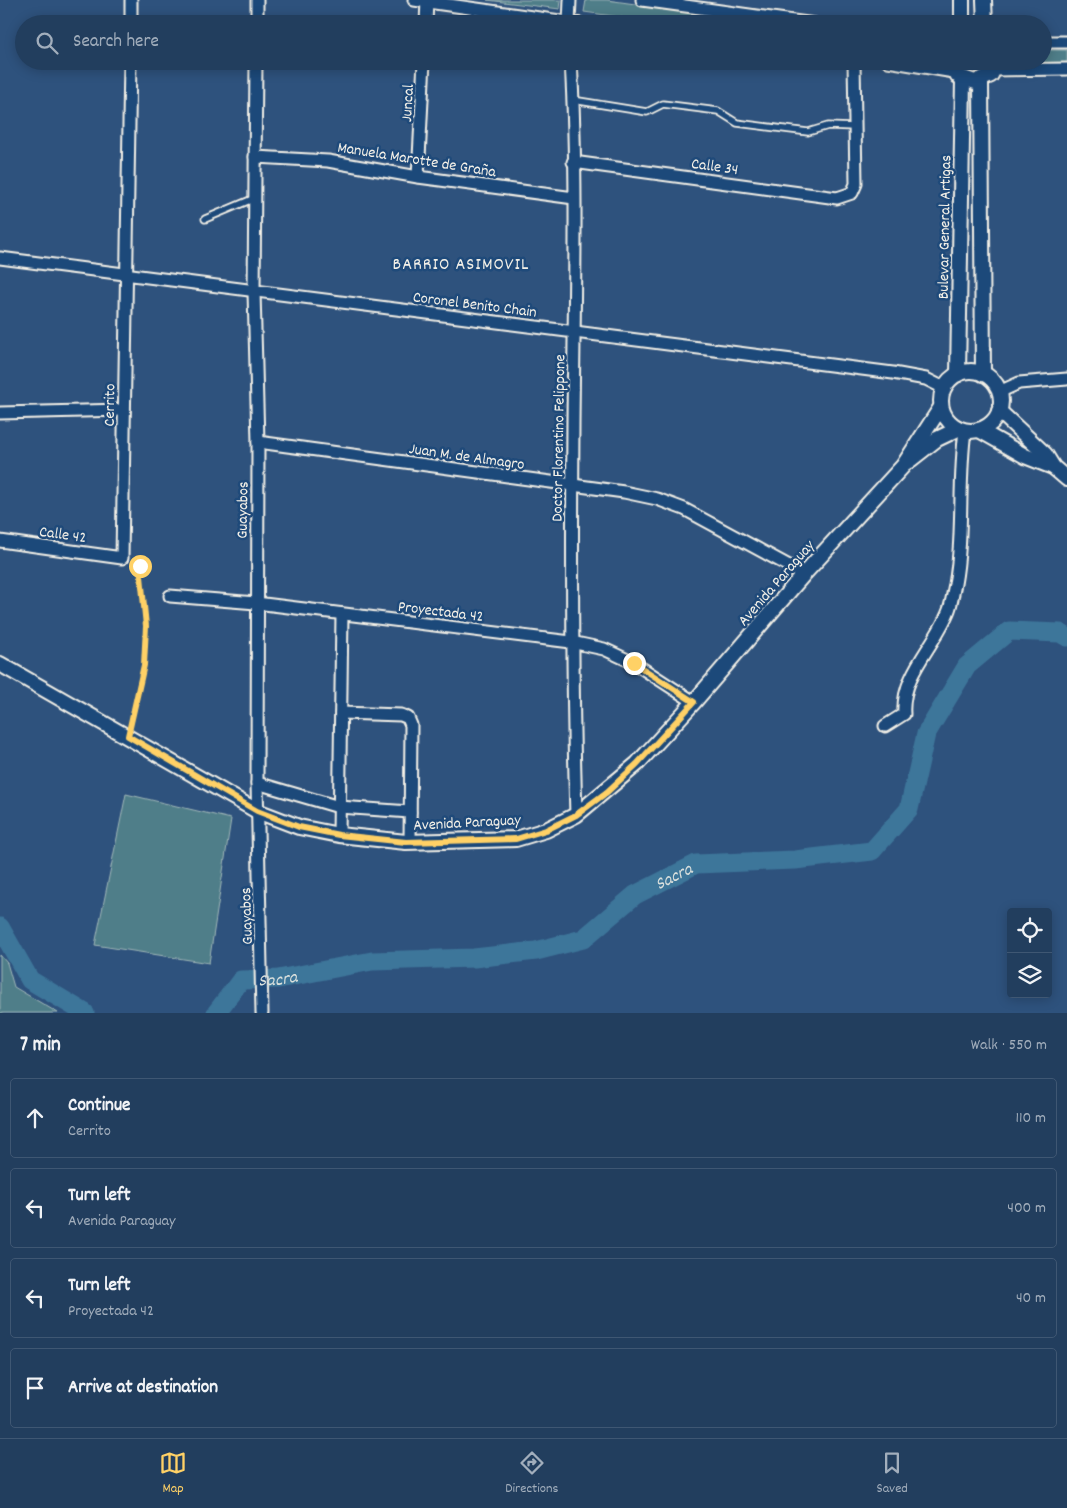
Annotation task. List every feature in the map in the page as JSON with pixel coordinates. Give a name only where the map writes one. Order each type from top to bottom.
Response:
[{"type":"street","points":[[131,0],[131,15]]},
{"type":"street","points":[[257,0],[257,15]]},
{"type":"street","points":[[414,0],[520,15]]},
{"type":"street","points":[[570,0],[572,15]]},
{"type":"street","points":[[642,0],[750,15]]},
{"type":"street","points":[[962,0],[962,15]]},
{"type":"street","points":[[984,0],[985,15]]},
{"type":"street","points":[[426,15],[427,1]]},
{"type":"street","points":[[1052,42],[1067,42]]},
{"type":"street","points":[[1052,68],[1067,69]]},
{"type":"street","name":"Cerrito","points":[[122,558],[130,70]]},
{"type":"street","name":"Guayabos","points":[[256,70],[254,292],[258,442],[256,603],[257,811],[262,1013]]},
{"type":"street","name":"Juncal","points":[[418,177],[424,70]]},
{"type":"street","name":"Doctor Florentino Felippone","points":[[571,70],[574,331],[571,642],[576,815]]},
{"type":"street","points":[[854,70],[855,127]]},
{"type":"street","points":[[983,374],[981,81],[991,70]]},
{"type":"street","points":[[956,71],[981,81]]},
{"type":"street","name":"Bulevar General Artigas","points":[[956,71],[958,374]]},
{"type":"street","name":"Calle 34","points":[[573,162],[837,198],[852,193],[856,184],[855,127]]},
{"type":"street","name":"Manuela Marotte de Graña","points":[[254,157],[328,161],[418,177],[574,198]]},
{"type":"street","name":"Coronel Benito Chain","points":[[0,258],[914,376],[944,388]]},
{"type":"street","points":[[902,466],[937,439],[961,430],[979,430],[992,423],[999,411],[999,392],[993,381],[983,374],[970,371],[958,374],[944,388],[941,407],[947,420],[961,430]]},
{"type":"street","points":[[999,392],[1026,382],[1067,379]]},
{"type":"street","name":"Avenida Paraguay","points":[[0,664],[257,811],[299,827],[339,835],[410,842],[516,839],[546,830],[576,815],[637,764],[902,466],[941,407]]},
{"type":"street","points":[[0,413],[124,410]]},
{"type":"street","points":[[999,411],[1045,454],[1053,467],[1067,479]]},
{"type":"street","points":[[885,726],[904,714],[903,701],[908,683],[950,610],[958,564],[962,459],[961,430]]},
{"type":"street","points":[[979,430],[1025,456],[1053,467]]},
{"type":"street","name":"Juan M. de Almagro","points":[[258,442],[657,499],[684,510],[804,574]]},
{"type":"street","name":"Calle 42","points":[[0,541],[122,558]]},
{"type":"street","name":"Proyectada 42","points":[[170,596],[256,603],[571,642],[604,649],[634,663],[694,702]]},
{"type":"street","points":[[339,835],[342,614]]},
{"type":"street","points":[[341,713],[401,715],[408,718],[411,725],[410,842]]},
{"type":"street","points":[[257,783],[339,806],[410,812]]},
{"type":"lane","points":[[573,100],[647,112],[663,104],[718,111],[737,123],[808,132],[828,126],[855,127]]},
{"type":"lane","points":[[205,219],[254,198]]},
{"type":"path","points":[[122,558],[140,566],[146,626],[144,665],[128,736]]},
{"type":"green space","points":[[487,0],[561,0],[560,9]]},
{"type":"green space","points":[[586,0],[607,0],[712,15],[606,15],[584,12]]},
{"type":"green space","points":[[1052,50],[1067,50],[1067,64],[1052,64]]},
{"type":"green space","points":[[126,794],[231,819],[209,963],[95,945]]},
{"type":"green space","points":[[0,955],[7,963],[14,987],[58,1013],[0,1013]]},
{"type":"waterway","name":"Sacra","points":[[216,1013],[241,980],[278,979],[372,961],[474,958],[536,951],[583,939],[635,895],[696,864],[795,860],[872,851],[909,809],[926,734],[967,666],[1009,631],[1060,633],[1067,637]]},
{"type":"waterway","name":"Sacra","points":[[0,927],[30,980],[85,1013]]},
{"type":"district","name":"BARRIO ASIMOVIL","points":[[461,263]]},
{"type":"route","points":[[140,566],[146,626],[144,665],[128,736],[257,811],[299,827],[339,835],[406,842],[516,839],[546,830],[576,815],[607,792],[637,764],[694,702],[634,663]]}]
